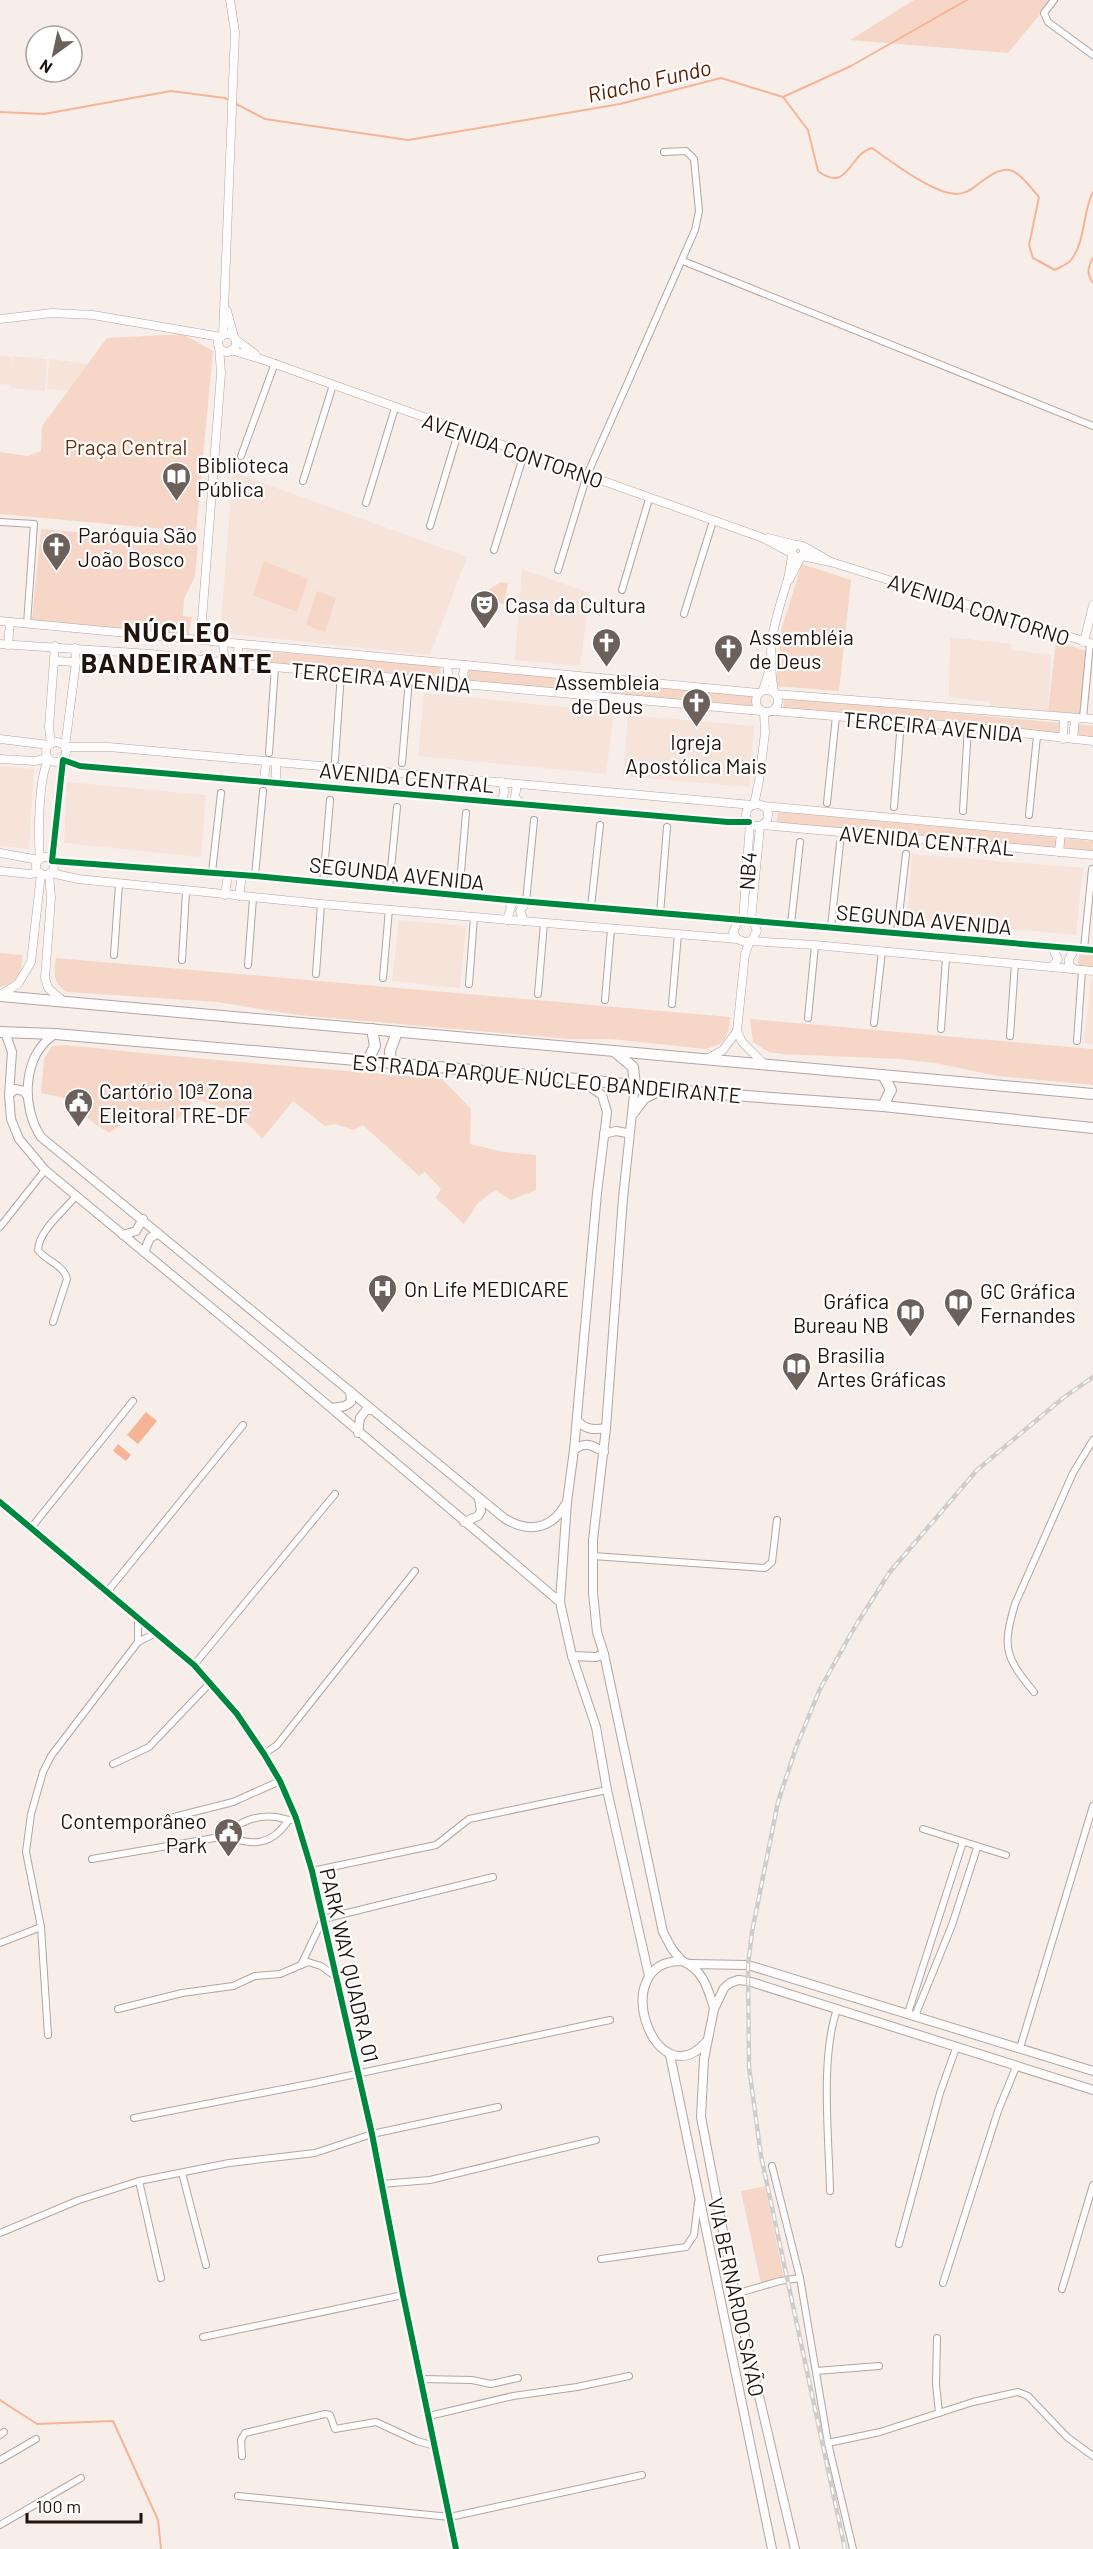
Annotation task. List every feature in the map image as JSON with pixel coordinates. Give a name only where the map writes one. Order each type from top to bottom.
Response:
[{"type":"highway","name":"ESTRADA PARQUE NÚCLEO BANDEIRANTE","points":[[0,995],[1093,1094]]},
{"type":"highway","points":[[367,1062],[375,1046],[372,1029]]},
{"type":"highway","name":"ESTRADA PARQUE NÚCLEO BANDEIRANTE","points":[[2,1032],[55,1034],[884,1106],[1093,1128]]},
{"type":"highway","points":[[391,1064],[390,1051],[397,1032]]},
{"type":"highway","points":[[615,1051],[633,1067],[634,1085]]},
{"type":"highway","points":[[883,1075],[891,1090],[884,1106]]},
{"type":"highway","points":[[633,1113],[644,1098],[665,1088]]},
{"type":"main road","points":[[2,1032],[12,1052],[9,1095],[11,1119],[19,1139],[45,1170],[332,1408],[358,1433],[560,1602]]},
{"type":"main road","points":[[55,1034],[43,1041],[36,1052],[30,1070],[28,1097],[32,1123],[41,1137],[479,1499],[512,1523],[535,1528],[553,1521],[559,1516],[567,1502]]},
{"type":"main road","points":[[578,1080],[602,1095],[607,1112],[567,1502],[560,1602],[572,1656],[596,1727],[607,1790],[649,1976]]},
{"type":"main road","points":[[634,1085],[604,1452],[592,1556],[593,1607],[663,1932],[672,1949],[697,1970],[707,1986],[714,2009]]},
{"type":"main road","points":[[9,1095],[15,1089],[24,1091],[28,1097]]},
{"type":"main road","points":[[604,1134],[616,1131],[627,1133],[629,1136]]},
{"type":"main road","points":[[123,1235],[136,1231],[143,1219]]},
{"type":"main road","points":[[144,1252],[150,1238],[158,1233]]},
{"type":"main road","points":[[332,1408],[345,1406],[351,1402],[350,1391]]},
{"type":"main road","points":[[358,1433],[360,1418],[366,1410],[372,1410]]},
{"type":"main road","points":[[577,1420],[582,1427],[588,1429],[606,1428]]},
{"type":"main road","points":[[574,1450],[581,1444],[587,1444],[604,1452]]},
{"type":"main road","points":[[464,1522],[478,1516],[482,1511],[479,1499]]},
{"type":"main road","points":[[572,1656],[596,1657],[604,1654]]},
{"type":"main road","points":[[1093,2071],[748,1965],[686,1962],[661,1965],[645,1982],[642,1998],[646,2022],[659,2045],[670,2055],[686,2057],[696,2054],[707,2042],[714,2009],[724,1988],[738,1980],[1093,2090]]},
{"type":"main road","name":"VIA BERNARDO SAYÃO","points":[[707,2042],[701,2116],[735,2294],[795,2549]]},
{"type":"main road","points":[[670,2055],[772,2549]]},
{"type":"street","points":[[212,641],[203,629],[202,620],[221,374],[220,340],[225,304],[235,32],[230,0]]},
{"type":"street","points":[[1054,0],[1044,13],[1048,22],[1093,56]]},
{"type":"street","points":[[558,570],[587,475],[695,230],[699,210],[694,159],[686,151],[664,152]]},
{"type":"street","points":[[683,261],[1093,426]]},
{"type":"street","points":[[221,374],[230,351],[235,345],[225,304]]},
{"type":"street","points":[[0,319],[52,314],[93,315],[195,331],[220,340]]},
{"type":"street","points":[[220,340],[228,334],[234,338]]},
{"type":"street","name":"AVENIDA CONTORNO","points":[[234,338],[264,360]]},
{"type":"street","points":[[220,340],[223,350],[230,351]]},
{"type":"street","name":"AVENIDA CONTORNO","points":[[230,351],[275,363],[712,521],[764,538],[799,546],[831,562]]},
{"type":"street","points":[[241,456],[275,363]]},
{"type":"street","points":[[303,481],[333,385]]},
{"type":"street","points":[[366,503],[395,408]]},
{"type":"street","points":[[430,526],[459,430]]},
{"type":"street","points":[[494,550],[524,454]]},
{"type":"street","points":[[622,590],[649,499]]},
{"type":"street","points":[[684,614],[712,521]]},
{"type":"street","points":[[0,522],[34,524],[27,624]]},
{"type":"street","name":"AVENIDA CONTORNO","points":[[764,538],[797,555],[831,562],[1089,643]]},
{"type":"street","points":[[758,805],[767,712],[778,701],[771,664],[773,626],[780,598],[797,555],[805,553],[799,546]]},
{"type":"street","points":[[1073,739],[1079,718],[1093,605]]},
{"type":"street","points":[[191,638],[202,620]]},
{"type":"street","name":"TERCEIRA AVENIDA","points":[[0,621],[775,693],[1093,719]]},
{"type":"street","points":[[4,644],[10,622]]},
{"type":"street","points":[[219,662],[225,652],[223,642]]},
{"type":"street","name":"TERCEIRA AVENIDA","points":[[4,644],[55,646],[767,712],[968,727],[1093,741]]},
{"type":"street","points":[[239,644],[237,657],[242,664]]},
{"type":"street","points":[[55,646],[49,727],[50,745],[47,753],[49,758],[55,762],[63,760]]},
{"type":"street","points":[[0,995],[11,990],[23,977],[31,962],[45,873],[54,865],[52,861],[76,662],[75,648]]},
{"type":"street","points":[[55,661],[76,662]]},
{"type":"street","points":[[445,682],[448,674],[447,663]]},
{"type":"street","points":[[767,712],[755,702],[771,664]]},
{"type":"street","points":[[466,665],[463,674],[466,684]]},
{"type":"street","points":[[269,753],[274,667]]},
{"type":"street","points":[[335,760],[341,673]]},
{"type":"street","points":[[402,763],[409,679]]},
{"type":"street","points":[[827,803],[836,716]]},
{"type":"street","points":[[1063,739],[1064,717]]},
{"type":"street","points":[[894,807],[901,722]]},
{"type":"street","points":[[963,811],[968,727]]},
{"type":"street","points":[[1029,815],[1037,736]]},
{"type":"street","points":[[0,739],[50,745],[58,743],[65,747]]},
{"type":"street","name":"AVENIDA CENTRAL","points":[[65,747],[109,747],[1093,836]]},
{"type":"street","points":[[0,759],[35,761],[49,758]]},
{"type":"street","points":[[49,758],[43,773],[40,860],[36,866],[45,873],[51,888],[46,984],[64,1002]]},
{"type":"street","name":"AVENIDA CENTRAL","points":[[63,760],[80,766],[750,823],[761,826],[1093,855]]},
{"type":"street","points":[[264,781],[266,762]]},
{"type":"street","points":[[276,763],[276,782]]},
{"type":"street","points":[[498,802],[504,792],[501,782]]},
{"type":"street","points":[[517,784],[514,796],[521,804]]},
{"type":"street","points":[[255,876],[263,791]]},
{"type":"street","points":[[212,872],[221,793]]},
{"type":"street","points":[[323,883],[330,800]]},
{"type":"street","name":"NB4","points":[[758,805],[768,814],[761,826],[746,920],[750,823],[746,815],[758,805]]},
{"type":"street","points":[[389,889],[397,807]]},
{"type":"street","points":[[459,896],[466,813]]},
{"type":"street","points":[[524,921],[520,911],[526,902],[534,820]]},
{"type":"street","points":[[591,907],[600,825]]},
{"type":"street","points":[[660,914],[667,827]]},
{"type":"street","points":[[1059,852],[1060,833]]},
{"type":"street","points":[[791,924],[800,842]]},
{"type":"street","points":[[831,927],[840,843]]},
{"type":"street","points":[[0,853],[40,860]]},
{"type":"street","points":[[897,933],[906,854]]},
{"type":"street","name":"SEGUNDA AVENIDA","points":[[40,860],[47,858],[52,861],[212,872],[660,914],[1093,950]]},
{"type":"street","points":[[1077,1041],[1078,969],[1070,965],[1069,959],[1080,949],[1092,868]]},
{"type":"street","name":"SEGUNDA AVENIDA","points":[[0,871],[45,873],[186,892],[1093,971]]},
{"type":"street","points":[[225,895],[228,874]]},
{"type":"street","points":[[239,896],[242,875]]},
{"type":"street","points":[[114,956],[119,884]]},
{"type":"street","points":[[182,960],[186,892]]},
{"type":"street","points":[[248,965],[253,898]]},
{"type":"street","points":[[507,920],[511,907],[508,900]]},
{"type":"street","points":[[316,974],[321,904]]},
{"type":"street","points":[[383,978],[389,909]]},
{"type":"street","points":[[469,984],[474,917]]},
{"type":"street","points":[[745,954],[733,932],[746,920],[757,931],[745,954],[737,1031],[742,1042],[764,1064]]},
{"type":"street","points":[[538,994],[544,923]]},
{"type":"street","points":[[605,1000],[611,929]]},
{"type":"street","points":[[672,1004],[678,934]]},
{"type":"street","points":[[34,941],[47,942]]},
{"type":"street","points":[[808,1018],[815,945]]},
{"type":"street","points":[[1052,948],[1058,959],[1052,967]]},
{"type":"street","points":[[874,1023],[882,951]]},
{"type":"street","points":[[941,1029],[946,958]]},
{"type":"street","points":[[1010,1036],[1015,963]]},
{"type":"street","points":[[707,1059],[723,1050],[737,1031]]},
{"type":"street","points":[[0,1227],[45,1170]]},
{"type":"street","points":[[53,1322],[67,1279],[61,1269],[42,1256],[38,1246],[43,1236],[76,1196]]},
{"type":"street","points":[[31,1528],[133,1401]]},
{"type":"street","points":[[107,1592],[243,1425]]},
{"type":"street","points":[[1034,1692],[1010,1659],[1007,1648],[1010,1622],[1015,1604],[1073,1473],[1093,1440]]},
{"type":"street","points":[[194,1665],[335,1494]]},
{"type":"street","name":"PARK WAY QUADRA 01","points":[[0,1502],[194,1665],[237,1714],[280,1780],[296,1818],[312,1871],[372,2133],[456,2549]]},
{"type":"street","points":[[592,1556],[765,1568],[772,1562],[777,1520]]},
{"type":"street","points":[[264,1754],[277,1745],[415,1571]]},
{"type":"street","points":[[138,1618],[138,1642]]},
{"type":"street","points":[[48,2034],[41,1927],[26,1852],[31,1815],[43,1772],[51,1756],[138,1642],[156,1633]]},
{"type":"street","points":[[113,1764],[149,1747],[210,1683]]},
{"type":"street","points":[[142,1825],[233,1802],[280,1780]]},
{"type":"street","points":[[312,1871],[436,1845],[469,1819],[607,1790]]},
{"type":"street","points":[[1020,2048],[1093,1806]]},
{"type":"street","points":[[226,1836],[235,1825],[246,1820],[276,1817],[288,1821]]},
{"type":"street","points":[[92,1859],[226,1836],[244,1843],[258,1842],[280,1832],[288,1821],[296,1818]]},
{"type":"street","points":[[923,1829],[977,1848],[1006,1855]]},
{"type":"street","points":[[912,2015],[921,1974],[963,1842]]},
{"type":"street","points":[[912,2015],[932,1978],[952,1926],[977,1848]]},
{"type":"street","points":[[958,1856],[973,1860]]},
{"type":"street","points":[[301,1965],[323,1919],[493,1877]]},
{"type":"street","points":[[937,1921],[952,1926]]},
{"type":"street","points":[[0,1943],[41,1927]]},
{"type":"street","points":[[118,2009],[183,1993],[233,1986],[255,1976],[280,1974],[301,1965],[315,1963],[335,1976]]},
{"type":"street","points":[[921,1974],[932,1978]]},
{"type":"street","points":[[830,2191],[828,2057],[832,2022],[837,2009]]},
{"type":"street","points":[[134,2118],[609,2020]]},
{"type":"street","points":[[899,2244],[940,2093],[956,2048]]},
{"type":"street","points":[[944,2283],[998,2111],[1016,2067]]},
{"type":"street","points":[[0,2233],[79,2200],[139,2181],[229,2163],[315,2153],[372,2133],[498,2107]]},
{"type":"street","points":[[381,2184],[430,2180],[596,2140]]},
{"type":"street","points":[[772,2166],[800,2278],[828,2442],[853,2549]]},
{"type":"street","points":[[182,2173],[206,2265]]},
{"type":"street","points":[[139,2181],[161,2278]]},
{"type":"street","points":[[1062,2289],[1093,2186]]},
{"type":"street","points":[[601,2259],[687,2247],[694,2235],[699,2198]]},
{"type":"street","points":[[735,2294],[787,2279],[800,2278]]},
{"type":"street","points":[[203,2337],[403,2295]]},
{"type":"street","points":[[937,2338],[936,2384],[939,2413]]},
{"type":"street","points":[[816,2371],[879,2366]]},
{"type":"street","points":[[429,2416],[513,2396],[577,2387],[628,2376]]},
{"type":"street","points":[[421,2379],[472,2380],[491,2384],[518,2378]]},
{"type":"street","points":[[828,2442],[880,2432],[995,2396],[1018,2392],[1028,2397],[1067,2438],[1093,2457]]},
{"type":"street","points":[[242,2456],[241,2440],[245,2433],[325,2414],[330,2415],[335,2429],[376,2422],[417,2441],[435,2446]]},
{"type":"street","points":[[0,2460],[36,2439]]},
{"type":"street","points":[[238,2496],[450,2517],[642,2475]]},
{"type":"street","points":[[0,2525],[81,2478]]},
{"type":"shaded area","points":[[0,356],[12,357],[11,376],[13,356],[47,359],[45,391],[11,388],[11,385],[0,384]]},
{"type":"shaded area","points":[[49,359],[88,364],[86,392],[47,389]]},
{"type":"shaded area","points":[[233,472],[467,557],[430,655],[220,633]]},
{"type":"shaded area","points":[[522,569],[590,593],[580,666],[515,660]]},
{"type":"shaded area","points":[[950,637],[1011,644],[1012,650],[1051,655],[1048,711],[991,706],[990,702],[949,697]]},
{"type":"shaded area","points":[[424,693],[614,712],[606,774],[418,756]]},
{"type":"shaded area","points":[[628,715],[754,726],[749,787],[623,776]]},
{"type":"shaded area","points":[[0,766],[34,769],[29,849],[0,846]]},
{"type":"shaded area","points":[[67,782],[206,795],[201,857],[64,843]]},
{"type":"shaded area","points":[[912,854],[1083,868],[1076,935],[907,919]]},
{"type":"shaded area","points":[[399,920],[466,926],[460,988],[392,981]]},
{"type":"shaded area","points":[[1091,980],[1093,980],[1093,1044],[1084,1043]]},
{"type":"shaded area","points":[[146,1412],[157,1421],[138,1444],[127,1435]]},
{"type":"shaded area","points":[[118,1444],[131,1455],[126,1461],[113,1451]]},
{"type":"green space","points":[[914,0],[1052,0],[1008,53],[850,40]]},
{"type":"green space","name":"Praça Central","points":[[183,334],[213,351],[196,532],[0,514],[0,452],[28,456],[41,451],[42,426],[107,338]]},
{"type":"green space","points":[[41,529],[195,542],[198,547],[195,576],[184,599],[183,616],[192,617],[189,633],[183,636],[32,620]]},
{"type":"green space","points":[[264,561],[308,579],[297,612],[253,595]]},
{"type":"green space","points":[[802,564],[851,580],[839,691],[775,686],[782,627]]},
{"type":"green space","points":[[501,582],[508,583],[504,604],[481,601],[486,591]]},
{"type":"green space","points":[[317,591],[336,598],[325,632],[306,625]]},
{"type":"green space","points":[[1056,641],[1086,651],[1081,714],[1048,711]]},
{"type":"green space","points":[[246,650],[440,665],[441,679],[243,662]]},
{"type":"green space","points":[[469,669],[754,695],[753,708],[467,683]]},
{"type":"green space","points":[[784,697],[1061,723],[1060,739],[783,712]]},
{"type":"green space","points":[[1076,724],[1093,726],[1093,740],[1076,739]]},
{"type":"green space","points":[[778,812],[1093,841],[1093,853],[776,825]]},
{"type":"green space","points":[[0,953],[22,955],[22,961],[15,980],[0,987]]},
{"type":"green space","points":[[1080,954],[1093,955],[1093,969],[1077,967]]},
{"type":"green space","points":[[56,958],[730,1017],[725,1039],[705,1049],[611,1039],[569,1039],[298,1015],[217,1002],[68,992],[57,982]]},
{"type":"green space","points":[[750,1019],[1093,1049],[1093,1085],[998,1076],[935,1063],[899,1059],[769,1052],[753,1042]]},
{"type":"green space","points":[[66,1045],[442,1079],[471,1109],[470,1144],[504,1152],[536,1155],[536,1190],[511,1200],[495,1190],[478,1203],[464,1224],[436,1198],[441,1189],[425,1172],[419,1176],[363,1125],[354,1130],[335,1124],[325,1126],[293,1101],[262,1139],[232,1113],[195,1099],[177,1120],[135,1115],[109,1133],[69,1108],[69,1099],[41,1093],[44,1059],[52,1046]]},
{"type":"green space","points":[[765,2186],[784,2279],[761,2284],[741,2191]]},
{"type":"waterway","points":[[783,97],[851,66],[967,0]]},
{"type":"waterway","name":"Riacho Fundo","points":[[0,112],[44,114],[171,91],[225,98],[265,119],[408,140],[620,104],[721,78],[783,97],[808,130],[818,171],[828,177],[836,178],[842,175],[858,157],[872,148],[924,183],[956,194],[972,189],[997,172],[1011,170],[1023,179],[1039,197],[1029,245],[1033,258],[1055,270],[1070,261],[1076,252],[1093,192]]},
{"type":"waterway","name":"Riacho Fundo","points":[[1093,258],[1088,270],[1093,283]]},
{"type":"waterway","points":[[0,2400],[37,2424],[113,2421],[158,2520],[161,2549]]},
{"type":"railway","points":[[845,2549],[761,2156],[749,2067],[748,1965],[752,1932],[778,1802],[797,1745],[820,1689],[853,1630],[889,1573],[977,1470],[1063,1398],[1093,1377]]},
{"type":"cycle path","points":[[749,822],[80,766],[63,760],[52,861],[255,876],[1093,950]]},
{"type":"cycle path","points":[[0,1502],[194,1665],[237,1714],[280,1781],[296,1818],[312,1871],[372,2134],[456,2549]]},
{"type":"place","name":"Biblioteca Pública","points":[[176,502]]},
{"type":"place","name":"Paróquia São João Bosco","points":[[57,572]]},
{"type":"place","name":"Casa da Cultura","points":[[484,630]]},
{"type":"place","name":"Assembleia de Deus","points":[[607,668]]},
{"type":"place","name":"Assembléia de Deus","points":[[728,674]]},
{"type":"place","name":"Igreja Apostólica Mais","points":[[696,728]]},
{"type":"place","name":"Cartório 10ª Zona Eleitoral TRE-DF","points":[[78,1128]]},
{"type":"place","name":"On Life MEDICARE","points":[[383,1314]]},
{"type":"place","name":"GC Gráfica Fernandes","points":[[959,1328]]},
{"type":"place","name":"Gráfica Bureau NB","points":[[910,1338]]},
{"type":"place","name":"Brasilia Artes Gráficas","points":[[796,1392]]},
{"type":"place","name":"Contemporâneo Park","points":[[228,1858]]},
{"type":"district","name":"NÚCLEO BANDEIRANTE","points":[[177,646]]}]
